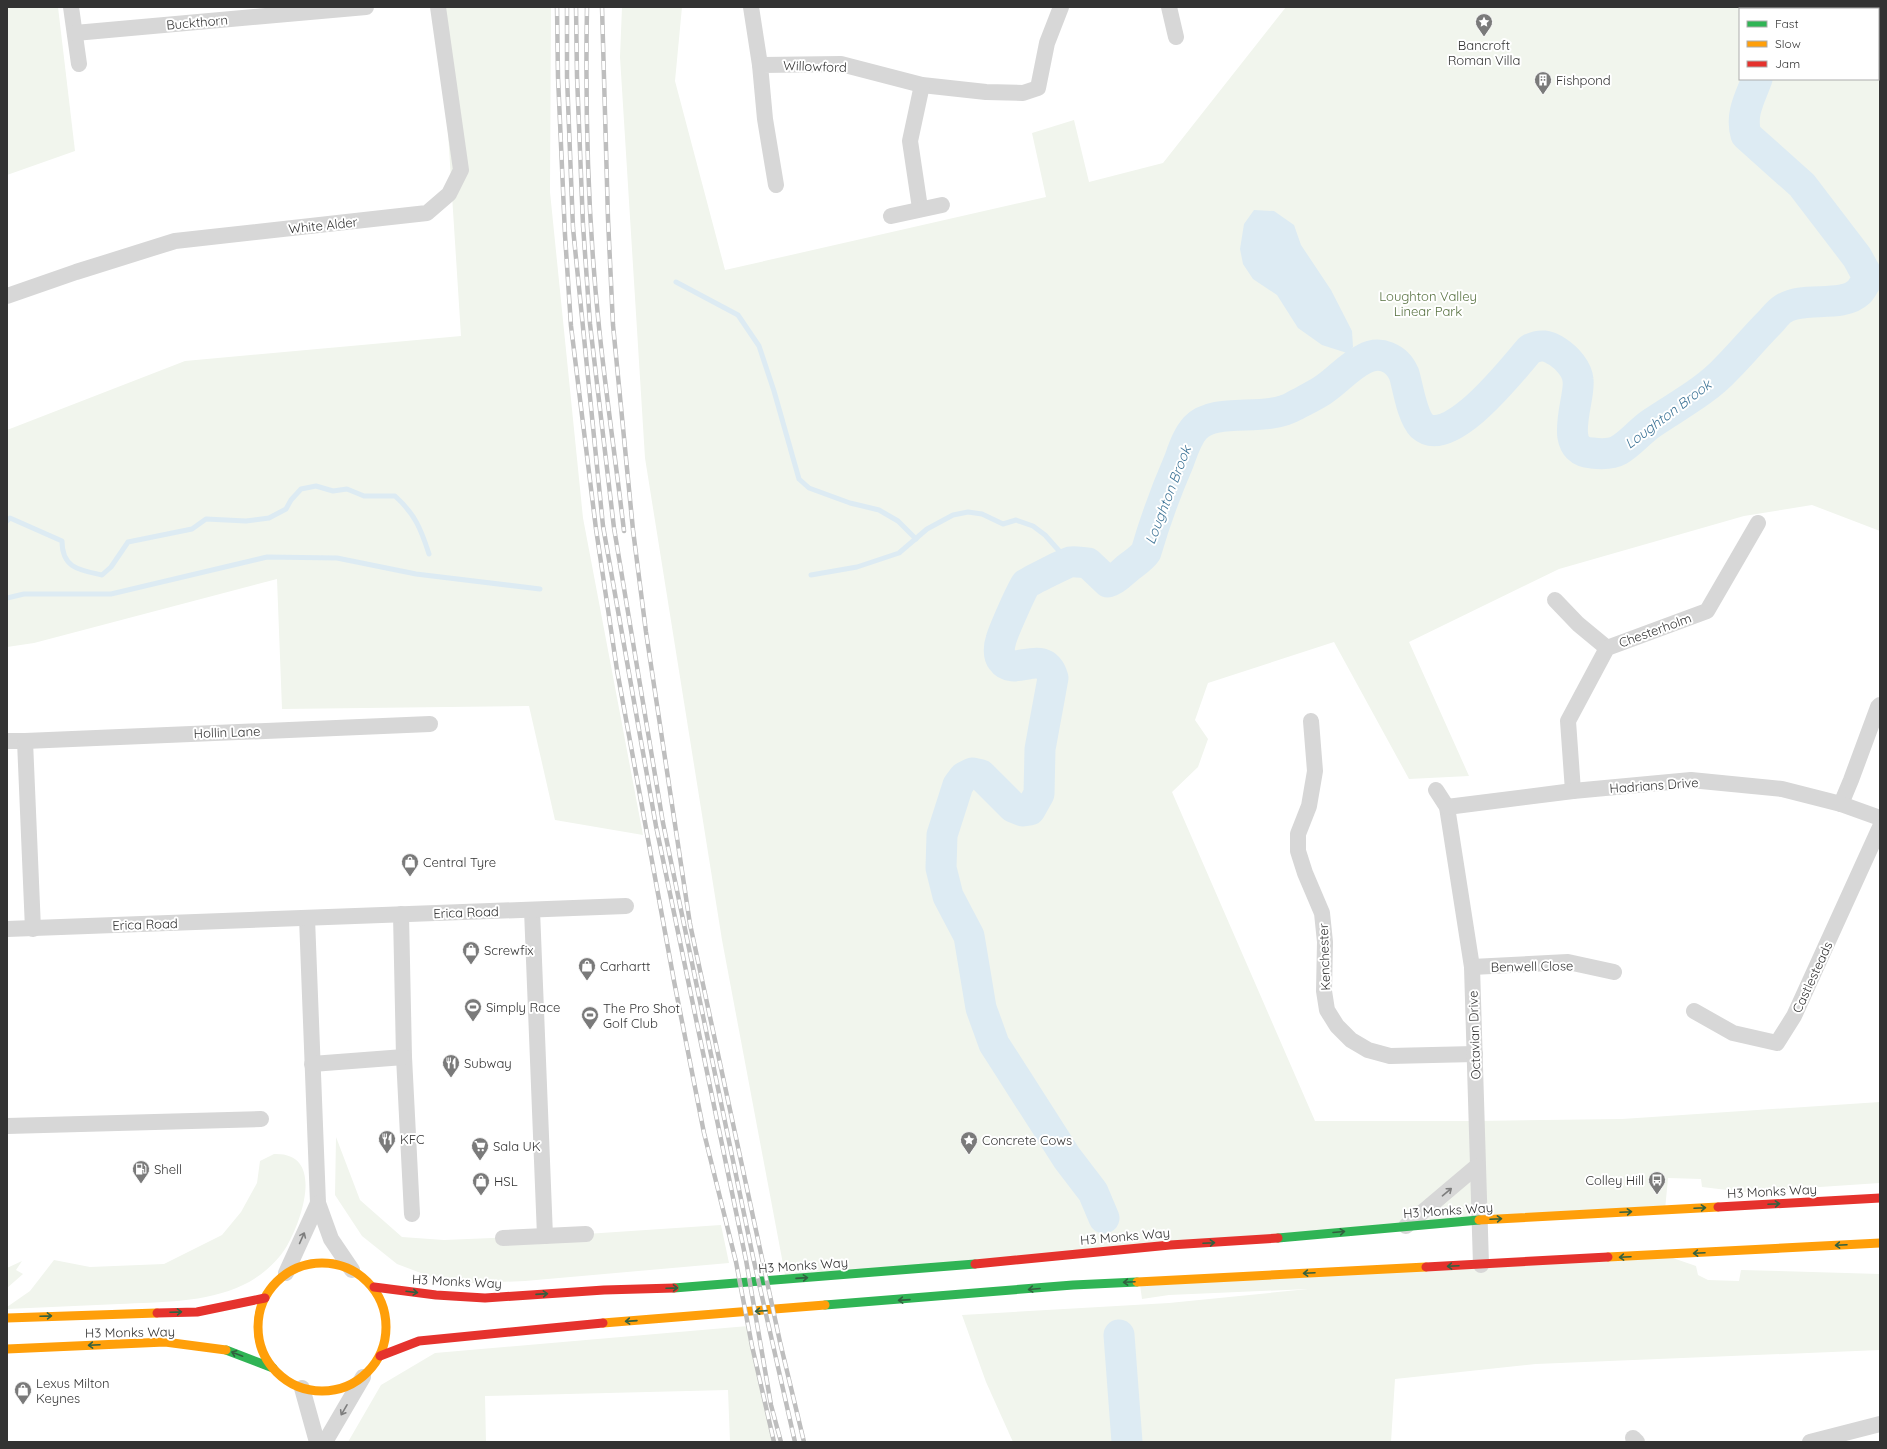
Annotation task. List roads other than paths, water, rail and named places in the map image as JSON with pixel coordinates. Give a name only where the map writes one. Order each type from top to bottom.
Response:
[{"type":"main road","name":"H3 Monks Way","points":[[374,1288],[436,1295],[485,1298],[604,1290],[679,1288],[900,1271],[1170,1245],[1250,1240],[1479,1220],[1880,1198]]},
{"type":"main road","points":[[380,1356],[419,1341],[614,1322],[1073,1286],[1880,1244]]},
{"type":"main road","points":[[323,1262],[346,1266],[363,1276],[374,1288],[382,1301],[387,1332],[380,1356],[374,1366],[363,1377],[347,1386],[333,1390],[302,1388],[287,1380],[273,1368],[263,1350],[258,1332],[260,1310],[272,1287],[286,1273],[307,1264],[323,1262]]},
{"type":"main road","name":"H3 Monks Way","points":[[7,1318],[197,1312],[265,1298]]},
{"type":"main road","name":"H3 Monks Way","points":[[7,1349],[165,1342],[223,1349],[273,1368]]},
{"type":"street","points":[[71,7],[79,64]]},
{"type":"street","name":"Buckthorn","points":[[75,33],[366,7]]},
{"type":"street","name":"White Alder","points":[[7,296],[76,272],[175,241],[427,213],[450,194],[461,170],[438,7]]},
{"type":"street","points":[[751,7],[760,65],[765,119],[776,185]]},
{"type":"street","name":"Willowford","points":[[760,65],[841,64],[922,85],[986,92],[1023,93],[1038,88],[1047,43],[1061,7]]},
{"type":"street","points":[[1169,7],[1176,37]]},
{"type":"street","points":[[920,208],[910,141],[922,85]]},
{"type":"street","points":[[891,216],[920,208],[942,205]]},
{"type":"street","name":"Chesterholm","points":[[1573,791],[1568,721],[1607,648],[1707,611],[1758,524]]},
{"type":"street","points":[[1555,600],[1578,624],[1607,648]]},
{"type":"street","points":[[1841,804],[1880,705]]},
{"type":"street","name":"Kenchester","points":[[1311,721],[1315,771],[1309,806],[1298,834],[1298,851],[1305,874],[1322,913],[1325,942],[1324,991],[1327,1010],[1337,1026],[1351,1040],[1368,1050],[1390,1056],[1475,1054]]},
{"type":"street","name":"Hollin Lane","points":[[7,742],[430,724]]},
{"type":"street","points":[[25,741],[33,928]]},
{"type":"street","name":"Hadrians Drive","points":[[1447,807],[1573,791],[1692,780],[1782,789],[1841,804],[1880,818]]},
{"type":"street","points":[[1436,790],[1447,807]]},
{"type":"street","name":"Octavian Drive","points":[[1447,807],[1472,968],[1481,1265]]},
{"type":"street","name":"Castlesteads","points":[[1694,1010],[1733,1033],[1777,1043],[1794,1016],[1880,827]]},
{"type":"street","name":"Erica Road","points":[[7,930],[626,906]]},
{"type":"street","points":[[532,910],[545,1236]]},
{"type":"street","points":[[401,914],[404,1057],[412,1214]]},
{"type":"street","points":[[307,918],[318,1202],[331,1239],[352,1270]]},
{"type":"street","name":"Benwell Close","points":[[1472,968],[1568,962],[1614,972]]},
{"type":"street","points":[[312,1064],[404,1057]]},
{"type":"street","points":[[7,1126],[260,1119]]},
{"type":"street","points":[[1406,1226],[1477,1166]]},
{"type":"street","points":[[286,1273],[318,1202]]},
{"type":"street","points":[[503,1238],[586,1234]]},
{"type":"street","points":[[325,1442],[363,1377]]},
{"type":"street","points":[[302,1388],[317,1442]]},
{"type":"street","points":[[1810,1442],[1880,1424]]},
{"type":"waterway","name":"Loughton Brook","points":[[1104,1218],[1093,1192],[1067,1158],[994,1044],[981,1008],[969,936],[948,896],[941,868],[942,835],[958,785],[964,777],[972,773],[981,775],[1013,807],[1023,811],[1030,810],[1039,794],[1040,749],[1053,678],[1049,669],[1043,664],[1007,665],[1002,660],[999,653],[1002,636],[1026,584],[1070,562],[1088,563],[1108,582],[1119,576],[1140,559],[1146,552],[1157,517],[1179,461],[1190,435],[1195,428],[1204,421],[1215,418],[1269,414],[1282,411],[1320,392],[1353,366],[1370,356],[1376,355],[1387,357],[1401,368],[1413,409],[1419,421],[1422,426],[1434,431],[1448,427],[1464,417],[1480,404],[1530,349],[1537,346],[1551,348],[1561,354],[1576,372],[1578,389],[1573,423],[1575,443],[1581,450],[1602,454],[1616,451],[1623,447],[1648,426],[1710,384],[1783,309],[1791,305],[1801,303],[1842,300],[1859,292],[1868,277],[1857,257],[1802,185],[1746,135],[1744,127],[1745,113],[1757,80]]},
{"type":"waterway","points":[[1868,277],[1880,281]]},
{"type":"waterway","points":[[676,282],[738,315],[759,346],[774,391],[799,479],[809,488],[850,503],[879,510],[898,521],[916,539]]},
{"type":"waterway","points":[[7,521],[10,518],[62,541],[65,557],[73,566],[102,575],[111,567],[128,542],[192,529],[206,519],[246,521],[269,518],[286,509],[291,500],[301,489],[316,486],[333,491],[347,489],[364,496],[395,496],[408,509],[416,522],[429,554]]},
{"type":"waterway","points":[[811,575],[857,567],[899,553],[927,529],[953,515],[968,512],[982,514],[1003,524],[1016,520],[1033,526],[1045,535],[1069,562]]},
{"type":"waterway","points":[[7,598],[24,594],[111,594],[267,557],[337,558],[416,574],[540,589]]},
{"type":"waterway","name":"Loughton Brook","points":[[1119,1335],[1127,1442]]},
{"type":"railway","points":[[557,7],[558,77],[565,235],[571,326],[596,529],[617,670],[674,981],[704,1133],[736,1262],[752,1346],[774,1442]]},
{"type":"railway","points":[[567,7],[567,77],[573,228],[603,526],[656,826],[746,1260],[771,1405],[781,1442]]},
{"type":"railway","points":[[576,7],[577,76],[583,225],[590,324],[614,528],[663,823],[753,1257],[795,1442]]},
{"type":"railway","points":[[587,7],[586,87],[592,247],[602,352],[624,531]]},
{"type":"railway","points":[[602,7],[608,219],[613,325],[633,530],[646,632],[690,924],[780,1342],[804,1442]]},
{"type":"place","name":"Bancroft Roman Villa","points":[[1484,37]]},
{"type":"place","name":"Fishpond","points":[[1543,95]]},
{"type":"place","name":"Central Tyre","points":[[410,877]]},
{"type":"place","name":"Screwfix","points":[[471,965]]},
{"type":"place","name":"Carhartt","points":[[587,981]]},
{"type":"place","name":"Simply Race","points":[[473,1022]]},
{"type":"place","name":"The Pro Shot Golf Club","points":[[590,1030]]},
{"type":"place","name":"Subway","points":[[451,1078]]},
{"type":"place","name":"KFC","points":[[387,1154]]},
{"type":"place","name":"Concrete Cows","points":[[969,1155]]},
{"type":"place","name":"Sala UK","points":[[480,1161]]},
{"type":"place","name":"Shell","points":[[141,1184]]},
{"type":"place","name":"Colley Hill","points":[[1657,1195]]},
{"type":"place","name":"HSL","points":[[481,1196]]},
{"type":"place","name":"Lexus Milton Keynes","points":[[23,1405]]},
{"type":"park label","name":"Loughton Valley Linear Park","points":[[1428,304]]}]
